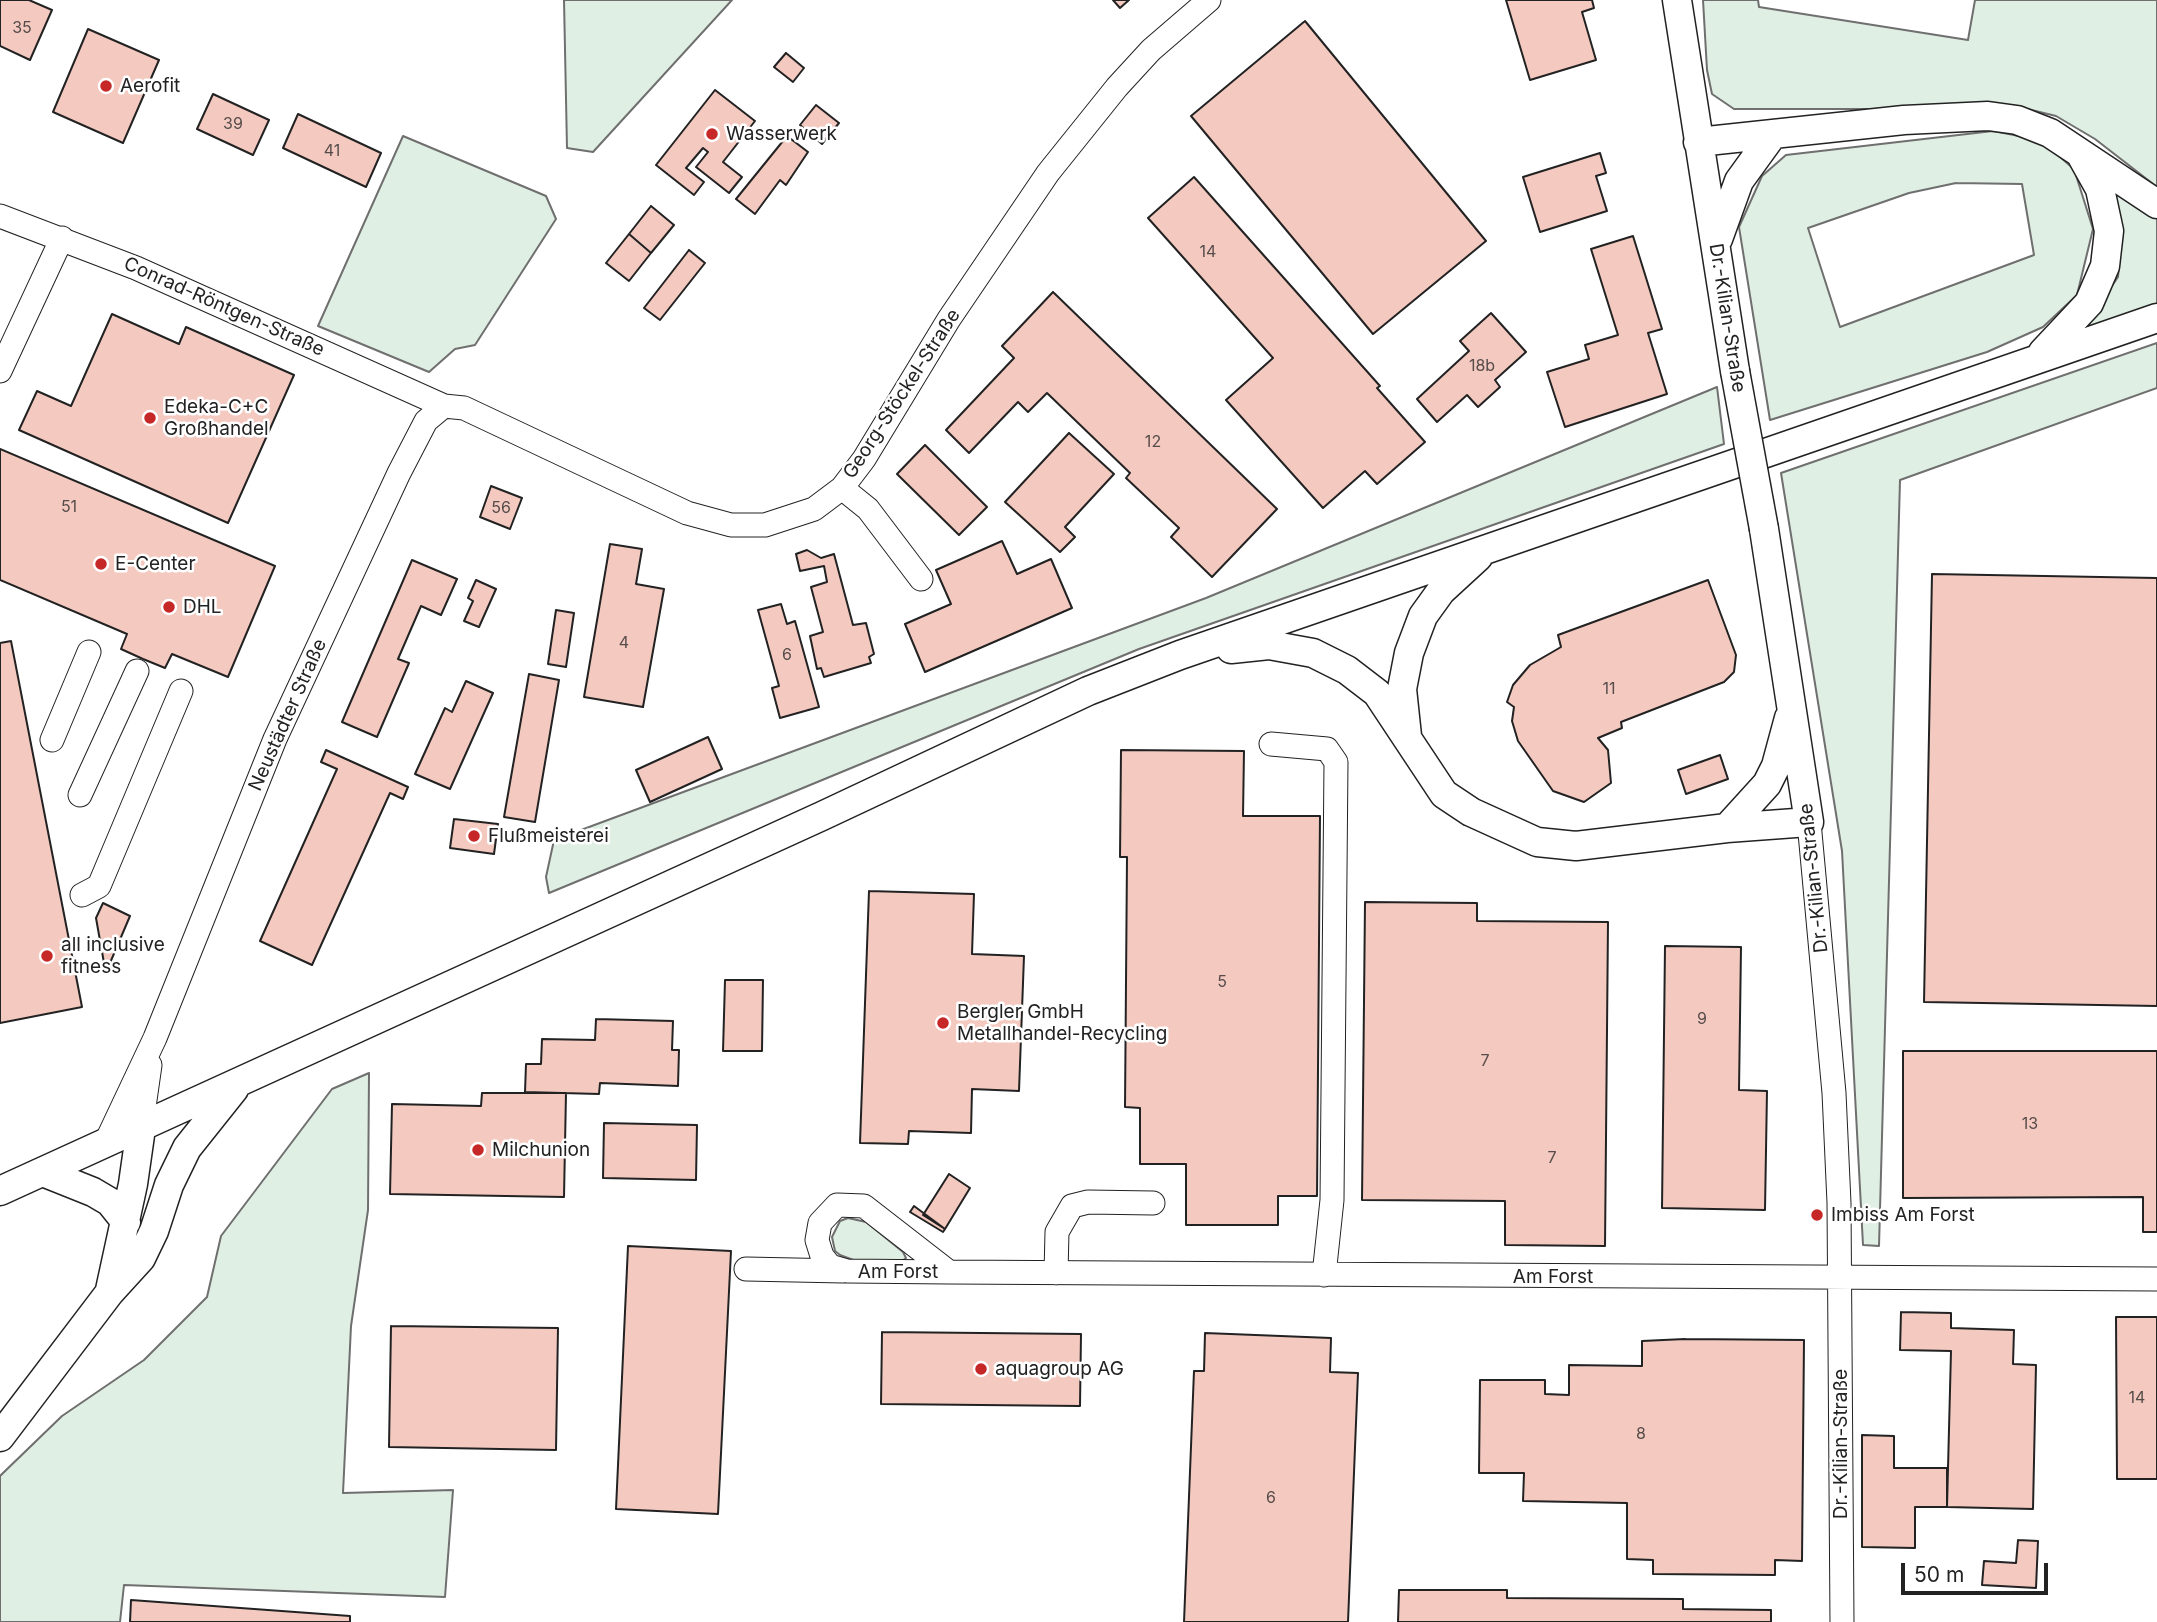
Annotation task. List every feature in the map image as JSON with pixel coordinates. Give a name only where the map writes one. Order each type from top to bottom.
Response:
[{"type":"main road","name":"Dr.-Kilian-Straße","points":[[1677,0],[1735,371],[1792,705],[1808,822]]},
{"type":"main road","points":[[1698,142],[1904,120],[1988,116],[2017,120],[2050,133],[2157,204]]},
{"type":"main road","points":[[1716,248],[1722,222],[1739,181],[1773,134]]},
{"type":"main road","points":[[2036,358],[2064,333],[2089,303],[2105,266],[2109,231],[2100,189],[2080,152]]},
{"type":"main road","points":[[0,1191],[238,1084],[1088,691],[1180,655],[2157,318]]},
{"type":"main road","points":[[1408,742],[1402,689],[1409,653],[1423,616],[1441,590],[1489,548]]},
{"type":"main road","points":[[1180,655],[1269,645],[1313,653],[1347,670],[1377,693],[1444,794],[1495,825],[1537,842],[1576,846],[1727,828],[1808,822]]},
{"type":"main road","points":[[1727,828],[1766,784],[1783,744],[1792,705]]},
{"type":"main road","points":[[0,1437],[110,1292],[141,1258],[187,1148],[238,1084]]},
{"type":"main road","points":[[110,1292],[126,1222],[141,1128]]},
{"type":"main road","points":[[43,1172],[93,1192],[110,1202],[126,1222]]},
{"type":"street","name":"Georg-Stöckel-Straße","points":[[444,406],[464,408],[707,521],[765,525],[814,509],[842,488],[876,442],[949,319],[1048,173],[1151,50],[1209,0]]},
{"type":"street","name":"Conrad-Röntgen-Straße","points":[[0,216],[136,268],[444,406]]},
{"type":"street","points":[[0,371],[62,238]]},
{"type":"street","name":"Neustädter Straße","points":[[105,1144],[155,1038],[280,727],[399,473],[426,421],[444,406]]},
{"type":"street","points":[[842,488],[868,509],[922,579]]},
{"type":"street","points":[[52,740],[89,652]]},
{"type":"street","points":[[80,795],[137,671]]},
{"type":"street","points":[[82,895],[99,886],[181,691]]},
{"type":"street","points":[[1271,744],[1327,749],[1336,762],[1332,1193],[1324,1275]]},
{"type":"street","name":"Dr.-Kilian-Straße","points":[[1808,822],[1834,1093],[1841,1279],[1842,1622]]},
{"type":"street","name":"Neustädter Straße","points":[[141,1128],[155,1038]]},
{"type":"street","points":[[1056,1273],[1057,1232],[1072,1206],[1088,1202],[1153,1203]]},
{"type":"street","name":"Am Forst","points":[[847,1271],[830,1266],[822,1256],[817,1240],[820,1223],[827,1212],[837,1205],[851,1203],[876,1212],[949,1272]]},
{"type":"street","name":"Am Forst","points":[[746,1269],[1841,1279],[2157,1279]]},
{"type":"green space","points":[[564,0],[732,0],[593,152],[567,148]]},
{"type":"green space","points":[[1703,0],[1758,0],[1759,7],[1968,40],[1975,0],[2157,0],[2157,187],[2095,139],[2056,116],[2011,105],[1958,109],[1734,109],[1712,94],[1707,70]]},
{"type":"green space","points":[[1993,131],[2040,140],[2074,169],[2093,229],[2077,295],[2043,327],[1987,352],[1770,420],[1739,227],[1762,176],[1786,155]],"holes":[[[1956,183],[2022,184],[2034,255],[1840,327],[1808,228],[1909,193]]]},
{"type":"green space","points":[[403,136],[546,196],[556,219],[475,345],[455,349],[429,372],[318,326]]},
{"type":"green space","points":[[2111,183],[2157,218],[2157,305],[2081,331],[2118,277],[2122,231]]},
{"type":"green space","points":[[2157,343],[2157,388],[1900,480],[1879,1246],[1863,1245],[1842,851],[1781,473]]},
{"type":"green space","points":[[1717,387],[1724,444],[1139,649],[549,893],[546,877],[554,840],[1206,598]]},
{"type":"green space","points":[[369,1073],[368,1210],[351,1326],[343,1493],[453,1490],[445,1597],[124,1585],[120,1622],[0,1622],[0,1476],[62,1416],[144,1360],[207,1297],[221,1236],[332,1089]]},
{"type":"green space","points":[[848,1218],[866,1222],[903,1252],[906,1258],[901,1262],[856,1261],[840,1255],[835,1251],[832,1237],[840,1221]]},
{"type":"building","points":[[0,0],[29,0],[52,10],[30,60],[0,46]]},
{"type":"building","points":[[1113,0],[1129,0],[1120,8]]},
{"type":"building","points":[[1506,0],[1592,0],[1594,8],[1582,12],[1596,60],[1530,80]]},
{"type":"building","points":[[1305,21],[1486,241],[1373,334],[1191,116]]},
{"type":"building","name":"Aerofit","points":[[88,29],[159,60],[123,143],[53,112]]},
{"type":"building","points":[[786,53],[804,68],[793,82],[774,67]]},
{"type":"building","name":"Wasserwerk","points":[[715,90],[755,121],[723,162],[742,177],[729,193],[696,167],[708,152],[703,148],[686,168],[704,182],[694,195],[656,165]]},
{"type":"building","points":[[213,94],[269,120],[253,155],[197,129]]},
{"type":"building","points":[[816,105],[839,123],[822,144],[800,125]]},
{"type":"building","points":[[298,114],[381,153],[366,187],[283,148]]},
{"type":"building","points":[[787,136],[808,152],[786,185],[780,180],[755,214],[736,199]]},
{"type":"building","points":[[1600,153],[1606,173],[1596,176],[1607,211],[1540,232],[1523,177]]},
{"type":"building","points":[[1194,177],[1380,386],[1377,388],[1425,442],[1377,484],[1365,471],[1323,508],[1226,400],[1273,358],[1148,218]]},
{"type":"building","points":[[651,206],[674,225],[651,253],[629,234]]},
{"type":"building","points":[[629,234],[651,253],[629,281],[606,263]]},
{"type":"building","points":[[1633,236],[1662,329],[1648,333],[1667,394],[1565,427],[1547,372],[1589,359],[1585,345],[1618,335],[1591,249]]},
{"type":"building","points":[[689,250],[705,263],[660,320],[644,308]]},
{"type":"building","points":[[1053,292],[1277,509],[1212,577],[1171,537],[1179,528],[1126,478],[1130,473],[1047,393],[1028,412],[1018,402],[969,453],[946,430],[1014,358],[1002,346]]},
{"type":"building","points":[[1491,313],[1526,352],[1495,380],[1500,387],[1478,407],[1467,395],[1437,422],[1417,399],[1469,351],[1460,341]]},
{"type":"building","name":"Edeka-C+C Großhandel","points":[[112,314],[179,344],[186,327],[294,375],[228,523],[19,430],[37,391],[71,406]]},
{"type":"building","points":[[1069,433],[1114,474],[1065,527],[1075,537],[1060,552],[1005,502]]},
{"type":"building","points":[[925,445],[987,507],[959,535],[897,474]]},
{"type":"building","points":[[0,449],[275,566],[228,677],[172,654],[165,668],[143,659],[121,649],[127,634],[0,580]]},
{"type":"building","points":[[491,486],[522,498],[510,529],[480,517]]},
{"type":"building","points":[[1002,541],[1017,574],[1051,559],[1072,608],[925,672],[905,624],[951,604],[936,570]]},
{"type":"building","points":[[610,544],[642,549],[636,584],[664,589],[643,707],[584,697]]},
{"type":"building","points":[[807,550],[821,558],[834,554],[853,625],[866,623],[874,654],[869,657],[871,663],[824,677],[821,668],[817,669],[810,636],[823,632],[811,587],[827,582],[824,566],[800,571],[796,554]]},
{"type":"building","points":[[412,560],[457,579],[441,615],[421,606],[398,659],[409,663],[377,737],[342,722]]},
{"type":"building","points":[[1932,574],[2157,578],[2157,1006],[1924,1002]]},
{"type":"building","points":[[476,580],[496,589],[479,627],[464,621],[473,601],[468,598]]},
{"type":"building","points":[[1708,580],[1736,655],[1734,672],[1724,682],[1621,722],[1622,728],[1598,738],[1608,750],[1611,783],[1584,802],[1553,791],[1518,741],[1512,721],[1514,707],[1507,702],[1513,685],[1530,665],[1561,647],[1558,635]]},
{"type":"building","points":[[781,604],[787,624],[795,621],[819,707],[780,718],[772,688],[779,686],[758,610]]},
{"type":"building","points":[[556,610],[574,613],[566,667],[548,664]]},
{"type":"building","points":[[11,641],[82,1007],[0,1023],[0,643]]},
{"type":"building","points":[[529,674],[559,680],[535,822],[504,817]]},
{"type":"building","points":[[466,681],[493,693],[450,789],[415,774],[445,708],[452,712]]},
{"type":"building","points":[[708,737],[722,769],[650,802],[636,770]]},
{"type":"building","points":[[326,750],[408,787],[403,799],[390,793],[312,965],[260,941],[337,769],[321,762]]},
{"type":"building","points":[[1121,750],[1244,751],[1243,816],[1320,816],[1317,1196],[1278,1196],[1278,1225],[1186,1225],[1186,1164],[1140,1164],[1140,1108],[1125,1107],[1127,857],[1120,857]]},
{"type":"building","points":[[1720,755],[1728,779],[1686,794],[1678,770]]},
{"type":"building","name":"Flußmeisterei","points":[[454,819],[498,824],[494,854],[450,848]]},
{"type":"building","name":"Bergler GmbH Metallhandel-Recycling","points":[[869,891],[974,894],[972,954],[1024,956],[1019,1091],[972,1089],[971,1133],[909,1131],[908,1144],[860,1143]]},
{"type":"building","points":[[1365,902],[1477,903],[1477,921],[1608,922],[1605,1246],[1505,1245],[1505,1201],[1362,1200]]},
{"type":"building","points":[[103,903],[130,916],[110,963],[104,963],[96,918]]},
{"type":"building","points":[[1665,946],[1741,947],[1739,1090],[1767,1091],[1765,1210],[1662,1208]]},
{"type":"building","points":[[725,980],[763,980],[762,1051],[723,1051]]},
{"type":"building","points":[[596,1019],[673,1021],[672,1050],[679,1050],[678,1086],[600,1083],[599,1094],[525,1092],[526,1064],[541,1064],[542,1039],[595,1040]]},
{"type":"building","points":[[1903,1051],[2157,1051],[2157,1232],[2143,1232],[2143,1197],[1903,1198]]},
{"type":"building","name":"Milchunion","points":[[482,1093],[566,1093],[564,1197],[390,1194],[392,1104],[481,1106]]},
{"type":"building","points":[[604,1123],[697,1125],[696,1180],[603,1178]]},
{"type":"building","points":[[949,1174],[970,1188],[945,1229],[923,1215]]},
{"type":"building","points":[[914,1206],[945,1229],[943,1232],[910,1212]]},
{"type":"building","points":[[628,1246],[731,1251],[718,1514],[616,1509]]},
{"type":"building","points":[[1901,1312],[1951,1313],[1951,1328],[2014,1330],[2013,1364],[2036,1365],[2033,1509],[1947,1507],[1951,1351],[1900,1350]]},
{"type":"building","points":[[2116,1317],[2157,1317],[2157,1479],[2117,1479]]},
{"type":"building","points":[[391,1326],[558,1328],[556,1450],[389,1447]]},
{"type":"building","name":"aquagroup AG","points":[[882,1332],[1081,1334],[1080,1406],[881,1404]]},
{"type":"building","points":[[1205,1333],[1331,1338],[1330,1372],[1358,1373],[1348,1622],[1184,1622],[1194,1371],[1204,1371]]},
{"type":"building","points":[[1804,1340],[1802,1561],[1775,1560],[1775,1575],[1653,1574],[1653,1560],[1627,1559],[1627,1503],[1523,1501],[1524,1473],[1479,1473],[1480,1380],[1545,1380],[1545,1394],[1569,1395],[1569,1365],[1642,1366],[1642,1341]]},
{"type":"building","points":[[1862,1435],[1894,1436],[1894,1468],[1947,1468],[1947,1507],[1915,1507],[1915,1548],[1862,1547]]},
{"type":"building","points":[[2018,1540],[2038,1541],[2036,1588],[1982,1585],[1984,1561],[2016,1563]]},
{"type":"building","points":[[1399,1590],[1507,1590],[1507,1598],[1683,1599],[1683,1609],[1771,1610],[1771,1622],[1398,1622]]},
{"type":"building","points":[[131,1600],[350,1616],[350,1622],[130,1622]]},
{"type":"place","name":"Aerofit","points":[[106,86]]},
{"type":"place","name":"Wasserwerk","points":[[712,134]]},
{"type":"place","name":"Edeka-C+C Großhandel","points":[[150,418]]},
{"type":"place","name":"E-Center","points":[[101,564]]},
{"type":"place","name":"DHL","points":[[169,607]]},
{"type":"place","name":"Flußmeisterei","points":[[474,836]]},
{"type":"place","name":"all inclusive fitness","points":[[47,956]]},
{"type":"place","name":"Bergler GmbH Metallhandel-Recycling","points":[[943,1023]]},
{"type":"place","name":"Milchunion","points":[[478,1150]]},
{"type":"place","name":"Imbiss Am Forst","points":[[1817,1215]]},
{"type":"place","name":"aquagroup AG","points":[[981,1369]]}]
